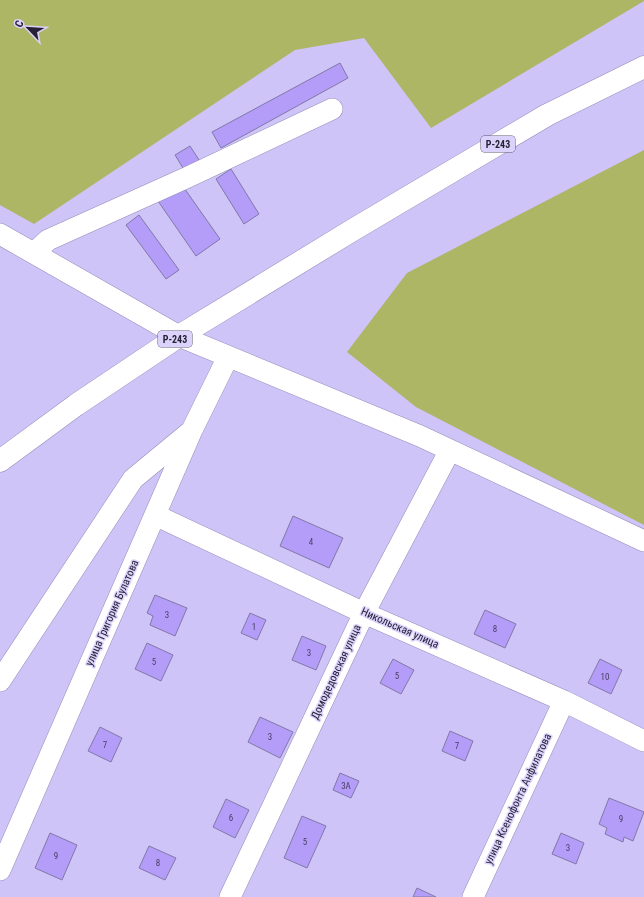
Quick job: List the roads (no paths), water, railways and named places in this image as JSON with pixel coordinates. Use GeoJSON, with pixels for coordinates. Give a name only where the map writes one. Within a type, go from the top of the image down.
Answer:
{"type":"FeatureCollection","features":[{"type":"Feature","properties":{"kind":"highway","name":"Р-243"},"geometry":{"type":"LineString","coordinates":[[0,461],[76,404],[179,336],[356,228],[547,115],[644,67]]}},
{"type":"Feature","properties":{"kind":"street"},"geometry":{"type":"LineString","coordinates":[[34,254],[48,240],[188,177],[332,109]]}},
{"type":"Feature","properties":{"kind":"street"},"geometry":{"type":"LineString","coordinates":[[0,234],[179,336],[450,450],[644,541]]}},
{"type":"Feature","properties":{"kind":"street","name":"улица Григория Булатова"},"geometry":{"type":"LineString","coordinates":[[0,870],[192,430],[228,356]]}},
{"type":"Feature","properties":{"kind":"street"},"geometry":{"type":"LineString","coordinates":[[0,681],[133,479],[192,430]]}},
{"type":"Feature","properties":{"kind":"street","name":"Домодедовская улица"},"geometry":{"type":"LineString","coordinates":[[230,897],[364,613],[450,450]]}},
{"type":"Feature","properties":{"kind":"street","name":"Никольская улица"},"geometry":{"type":"LineString","coordinates":[[155,516],[364,613],[564,701],[644,741]]}},
{"type":"Feature","properties":{"kind":"street","name":"улица Ксенофонта Анфилатова"},"geometry":{"type":"LineString","coordinates":[[473,897],[564,701]]}}]}
